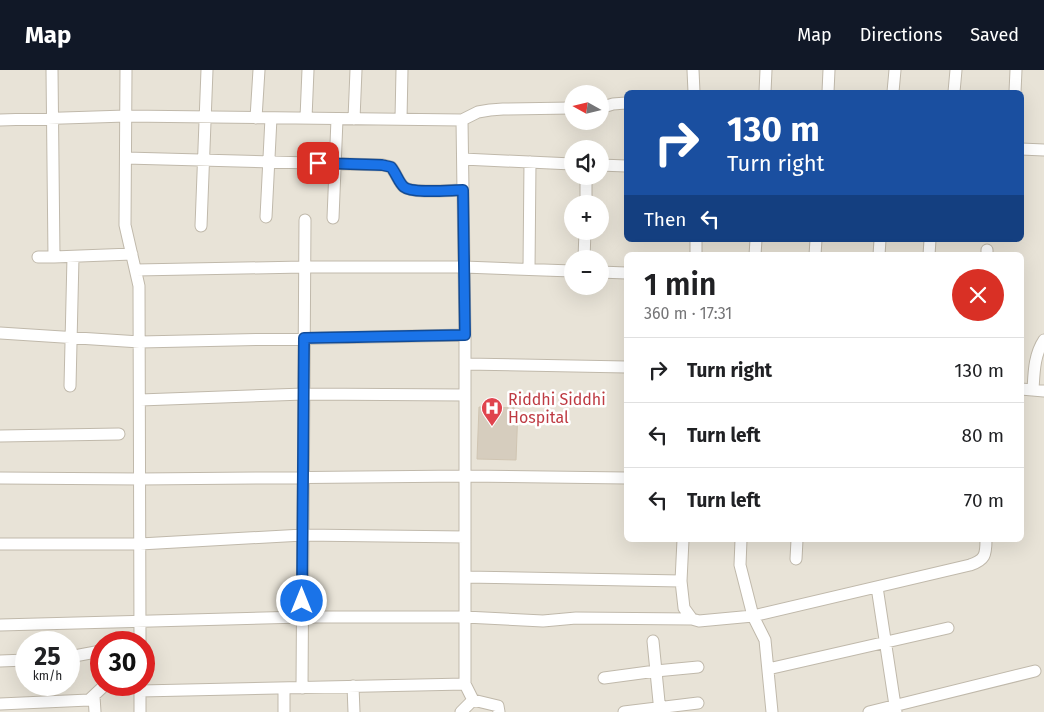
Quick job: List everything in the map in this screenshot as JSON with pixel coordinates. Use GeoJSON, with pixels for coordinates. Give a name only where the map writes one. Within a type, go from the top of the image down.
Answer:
{"type":"FeatureCollection","features":[{"type":"Feature","properties":{"kind":"street"},"geometry":{"type":"LineString","coordinates":[[52,70],[54,257]]}},
{"type":"Feature","properties":{"kind":"street"},"geometry":{"type":"LineString","coordinates":[[126,70],[125,225],[139,286],[140,631]]}},
{"type":"Feature","properties":{"kind":"street"},"geometry":{"type":"LineString","coordinates":[[201,226],[207,70]]}},
{"type":"Feature","properties":{"kind":"street"},"geometry":{"type":"LineString","coordinates":[[256,118],[259,70]]}},
{"type":"Feature","properties":{"kind":"street"},"geometry":{"type":"LineString","coordinates":[[306,118],[308,70]]}},
{"type":"Feature","properties":{"kind":"street"},"geometry":{"type":"LineString","coordinates":[[354,119],[356,70]]}},
{"type":"Feature","properties":{"kind":"street"},"geometry":{"type":"LineString","coordinates":[[401,119],[402,70]]}},
{"type":"Feature","properties":{"kind":"street"},"geometry":{"type":"LineString","coordinates":[[693,70],[694,90]]}},
{"type":"Feature","properties":{"kind":"street"},"geometry":{"type":"LineString","coordinates":[[764,90],[766,70]]}},
{"type":"Feature","properties":{"kind":"street"},"geometry":{"type":"LineString","coordinates":[[828,90],[829,70]]}},
{"type":"Feature","properties":{"kind":"street"},"geometry":{"type":"LineString","coordinates":[[893,90],[895,70]]}},
{"type":"Feature","properties":{"kind":"street"},"geometry":{"type":"LineString","coordinates":[[954,90],[956,70]]}},
{"type":"Feature","properties":{"kind":"street"},"geometry":{"type":"LineString","coordinates":[[1015,90],[1016,70]]}},
{"type":"Feature","properties":{"kind":"street"},"geometry":{"type":"LineString","coordinates":[[609,105],[624,102]]}},
{"type":"Feature","properties":{"kind":"street"},"geometry":{"type":"LineString","coordinates":[[0,120],[126,116],[462,120],[478,112],[504,108],[564,108]]}},
{"type":"Feature","properties":{"kind":"street"},"geometry":{"type":"LineString","coordinates":[[266,217],[271,118]]}},
{"type":"Feature","properties":{"kind":"street"},"geometry":{"type":"LineString","coordinates":[[333,218],[337,119]]}},
{"type":"Feature","properties":{"kind":"street"},"geometry":{"type":"LineString","coordinates":[[462,120],[465,335],[465,684],[473,700],[498,706],[499,712]]}},
{"type":"Feature","properties":{"kind":"street"},"geometry":{"type":"LineString","coordinates":[[1024,149],[1044,150]]}},
{"type":"Feature","properties":{"kind":"street"},"geometry":{"type":"LineString","coordinates":[[126,158],[382,165],[391,167],[403,186],[410,190],[463,190]]}},
{"type":"Feature","properties":{"kind":"street"},"geometry":{"type":"LineString","coordinates":[[463,159],[564,164]]}},
{"type":"Feature","properties":{"kind":"street"},"geometry":{"type":"LineString","coordinates":[[529,269],[530,162]]}},
{"type":"Feature","properties":{"kind":"street"},"geometry":{"type":"LineString","coordinates":[[609,165],[624,166]]}},
{"type":"Feature","properties":{"kind":"street"},"geometry":{"type":"LineString","coordinates":[[302,688],[305,220]]}},
{"type":"Feature","properties":{"kind":"street"},"geometry":{"type":"LineString","coordinates":[[38,257],[132,254]]}},
{"type":"Feature","properties":{"kind":"street"},"geometry":{"type":"LineString","coordinates":[[70,386],[73,256]]}},
{"type":"Feature","properties":{"kind":"street"},"geometry":{"type":"LineString","coordinates":[[136,270],[464,267],[564,271]]}},
{"type":"Feature","properties":{"kind":"street"},"geometry":{"type":"LineString","coordinates":[[609,272],[624,272]]}},
{"type":"Feature","properties":{"kind":"street"},"geometry":{"type":"LineString","coordinates":[[0,332],[140,342],[465,335]]}},
{"type":"Feature","properties":{"kind":"street"},"geometry":{"type":"LineString","coordinates":[[1033,390],[1037,353],[1044,340]]}},
{"type":"Feature","properties":{"kind":"street"},"geometry":{"type":"LineString","coordinates":[[465,364],[624,367]]}},
{"type":"Feature","properties":{"kind":"street"},"geometry":{"type":"LineString","coordinates":[[140,400],[304,394],[465,395]]}},
{"type":"Feature","properties":{"kind":"street"},"geometry":{"type":"LineString","coordinates":[[0,436],[119,434]]}},
{"type":"Feature","properties":{"kind":"street"},"geometry":{"type":"LineString","coordinates":[[0,478],[140,479],[465,476],[624,478]]}},
{"type":"Feature","properties":{"kind":"street"},"geometry":{"type":"LineString","coordinates":[[0,544],[140,544],[303,535],[465,536]]}},
{"type":"Feature","properties":{"kind":"street"},"geometry":{"type":"LineString","coordinates":[[682,542],[681,581],[684,608],[692,619]]}},
{"type":"Feature","properties":{"kind":"street"},"geometry":{"type":"LineString","coordinates":[[741,542],[740,565],[753,616],[765,640],[772,712]]}},
{"type":"Feature","properties":{"kind":"street"},"geometry":{"type":"LineString","coordinates":[[796,559],[797,542]]}},
{"type":"Feature","properties":{"kind":"street"},"geometry":{"type":"LineString","coordinates":[[0,625],[302,617],[465,617],[543,621],[576,618],[692,619],[699,621],[753,616],[979,562],[984,557],[986,542]]}},
{"type":"Feature","properties":{"kind":"street"},"geometry":{"type":"LineString","coordinates":[[465,578],[681,581]]}},
{"type":"Feature","properties":{"kind":"street"},"geometry":{"type":"LineString","coordinates":[[877,587],[895,709]]}},
{"type":"Feature","properties":{"kind":"street"},"geometry":{"type":"LineString","coordinates":[[768,669],[948,628]]}},
{"type":"Feature","properties":{"kind":"street"},"geometry":{"type":"LineString","coordinates":[[653,641],[660,710]]}},
{"type":"Feature","properties":{"kind":"street"},"geometry":{"type":"LineString","coordinates":[[0,661],[15,660]]}},
{"type":"Feature","properties":{"kind":"street"},"geometry":{"type":"LineString","coordinates":[[604,678],[698,667]]}},
{"type":"Feature","properties":{"kind":"street"},"geometry":{"type":"LineString","coordinates":[[869,712],[895,709],[1035,671]]}},
{"type":"Feature","properties":{"kind":"street"},"geometry":{"type":"LineString","coordinates":[[155,688],[302,688],[465,684]]}},
{"type":"Feature","properties":{"kind":"street"},"geometry":{"type":"LineString","coordinates":[[353,686],[354,712]]}},
{"type":"Feature","properties":{"kind":"street"},"geometry":{"type":"LineString","coordinates":[[284,688],[284,712]]}},
{"type":"Feature","properties":{"kind":"street"},"geometry":{"type":"LineString","coordinates":[[6,706],[89,700],[94,696]]}},
{"type":"Feature","properties":{"kind":"street"},"geometry":{"type":"LineString","coordinates":[[94,696],[95,712]]}},
{"type":"Feature","properties":{"kind":"street"},"geometry":{"type":"LineString","coordinates":[[140,696],[140,712]]}},
{"type":"Feature","properties":{"kind":"street"},"geometry":{"type":"LineString","coordinates":[[461,712],[473,700]]}},
{"type":"Feature","properties":{"kind":"street"},"geometry":{"type":"LineString","coordinates":[[624,712],[660,710],[698,703]]}},
{"type":"Feature","properties":{"kind":"shaded area"},"geometry":{"type":"Polygon","coordinates":[[[0,70],[1044,70],[1044,712],[0,712],[0,70]]]}},
{"type":"Feature","properties":{"kind":"building"},"geometry":{"type":"Polygon","coordinates":[[[479,407],[518,408],[516,460],[477,459],[479,407]]]}},
{"type":"Feature","properties":{"kind":"place","name":"Riddhi Siddhi Hospital"},"geometry":{"type":"Point","coordinates":[492,427]}},
{"type":"Feature","properties":{"kind":"route"},"geometry":{"type":"LineString","coordinates":[[302,601],[304,338],[465,335],[463,190],[410,190],[403,186],[391,167],[382,165],[318,163]]}}]}
